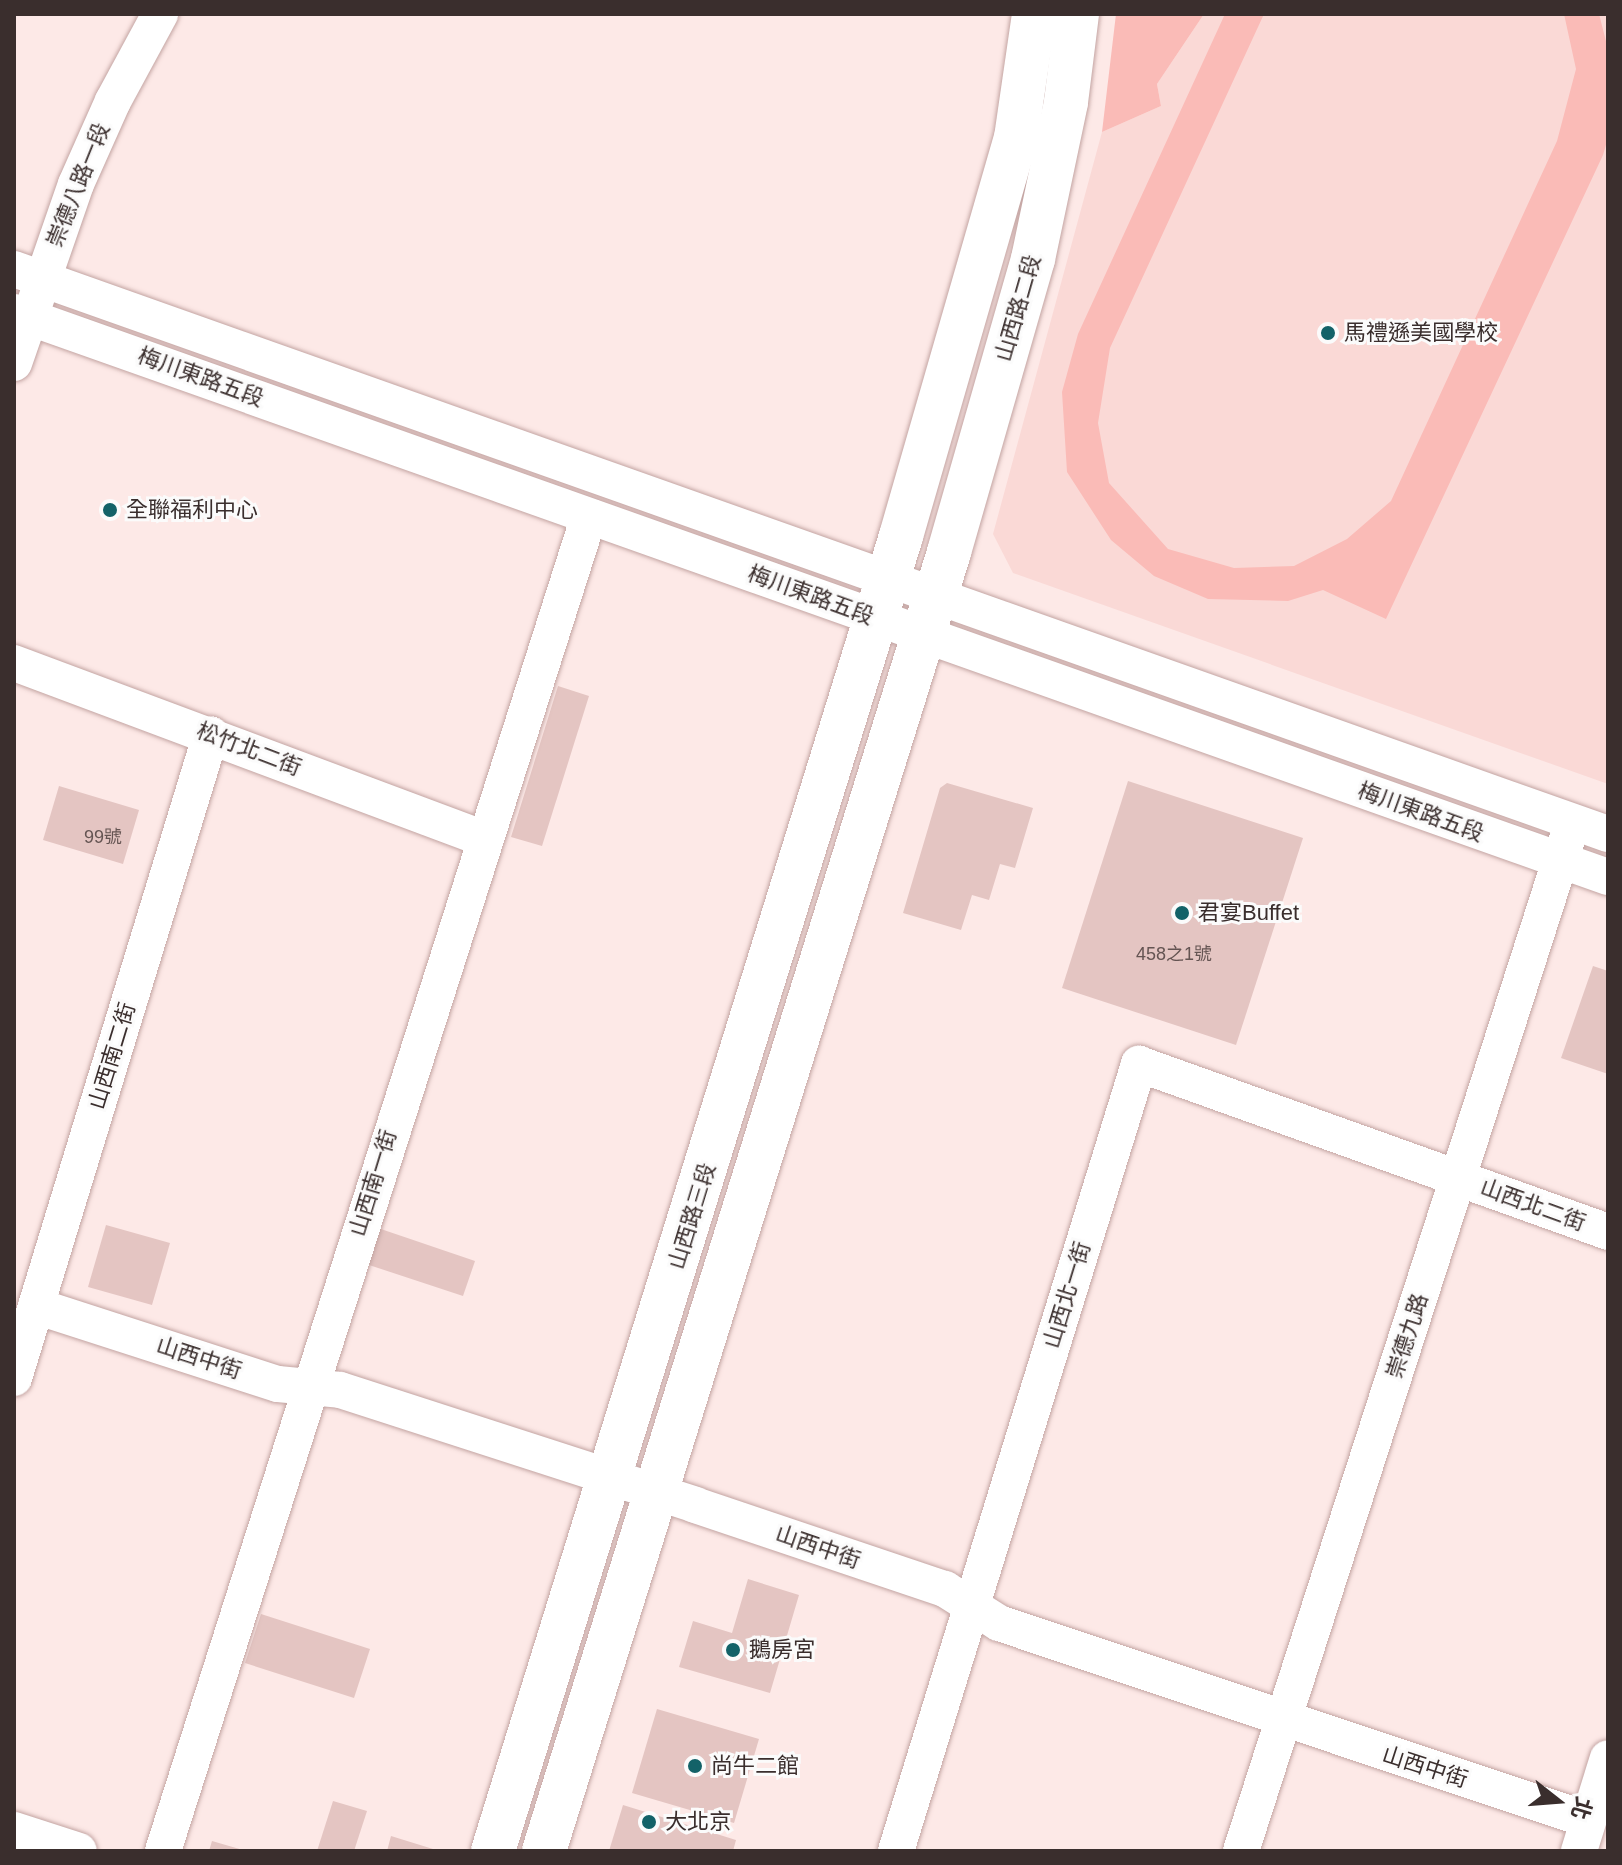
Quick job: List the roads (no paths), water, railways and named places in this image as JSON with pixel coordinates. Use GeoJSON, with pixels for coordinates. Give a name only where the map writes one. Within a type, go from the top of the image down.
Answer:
{"type":"FeatureCollection","features":[{"type":"Feature","properties":{"kind":"street","name":"崇德八路一段"},"geometry":{"type":"LineString","coordinates":[[14,363],[28,274],[113,101],[160,14]]}},
{"type":"Feature","properties":{"kind":"street"},"geometry":{"type":"LineString","coordinates":[[882,599],[1016,138],[1034,14]]}},
{"type":"Feature","properties":{"kind":"street","name":"山西路二段"},"geometry":{"type":"LineString","coordinates":[[929,616],[1033,259],[1066,102],[1077,14]]}},
{"type":"Feature","properties":{"kind":"street","name":"梅川東路五段"},"geometry":{"type":"LineString","coordinates":[[28,274],[929,616],[1559,861],[1608,877]]}},
{"type":"Feature","properties":{"kind":"street","name":"梅川東路五段"},"geometry":{"type":"LineString","coordinates":[[22,314],[589,516],[882,599]]}},
{"type":"Feature","properties":{"kind":"street","name":"山西南一街"},"geometry":{"type":"LineString","coordinates":[[163,1851],[482,838],[589,516]]}},
{"type":"Feature","properties":{"kind":"street","name":"山西路三段"},"geometry":{"type":"LineString","coordinates":[[493,1851],[882,599]]}},
{"type":"Feature","properties":{"kind":"street","name":"梅川東路五段"},"geometry":{"type":"LineString","coordinates":[[929,616],[1608,834]]}},
{"type":"Feature","properties":{"kind":"street"},"geometry":{"type":"LineString","coordinates":[[544,1851],[929,616]]}},
{"type":"Feature","properties":{"kind":"street","name":"松竹北二街"},"geometry":{"type":"LineString","coordinates":[[14,663],[211,734],[482,838]]}},
{"type":"Feature","properties":{"kind":"street","name":"山西南二街"},"geometry":{"type":"LineString","coordinates":[[14,1378],[211,734]]}},
{"type":"Feature","properties":{"kind":"street","name":"崇德九路"},"geometry":{"type":"LineString","coordinates":[[1241,1851],[1573,822]]}},
{"type":"Feature","properties":{"kind":"street","name":"山西北一街"},"geometry":{"type":"LineString","coordinates":[[896,1851],[1139,1064],[1458,1178]]}},
{"type":"Feature","properties":{"kind":"street","name":"山西北二街"},"geometry":{"type":"LineString","coordinates":[[1458,1178],[1608,1232]]}},
{"type":"Feature","properties":{"kind":"street","name":"山西中街"},"geometry":{"type":"LineString","coordinates":[[36,1306],[278,1384],[340,1390],[945,1589],[972,1603],[999,1623],[1282,1720],[1584,1836]]}},
{"type":"Feature","properties":{"kind":"street"},"geometry":{"type":"LineString","coordinates":[[1584,1836],[1608,1758]]}},
{"type":"Feature","properties":{"kind":"street"},"geometry":{"type":"LineString","coordinates":[[14,1830],[79,1851]]}},
{"type":"Feature","properties":{"kind":"place","name":"馬禮遜美國學校"},"geometry":{"type":"Point","coordinates":[1328,333]}},
{"type":"Feature","properties":{"kind":"place","name":"全聯福利中心"},"geometry":{"type":"Point","coordinates":[110,510]}},
{"type":"Feature","properties":{"kind":"place","name":"君宴Buffet"},"geometry":{"type":"Point","coordinates":[1182,913]}},
{"type":"Feature","properties":{"kind":"place","name":"鵝房宮"},"geometry":{"type":"Point","coordinates":[733,1650]}},
{"type":"Feature","properties":{"kind":"place","name":"尚牛二館"},"geometry":{"type":"Point","coordinates":[695,1766]}},
{"type":"Feature","properties":{"kind":"place","name":"大北京"},"geometry":{"type":"Point","coordinates":[649,1822]}}]}
